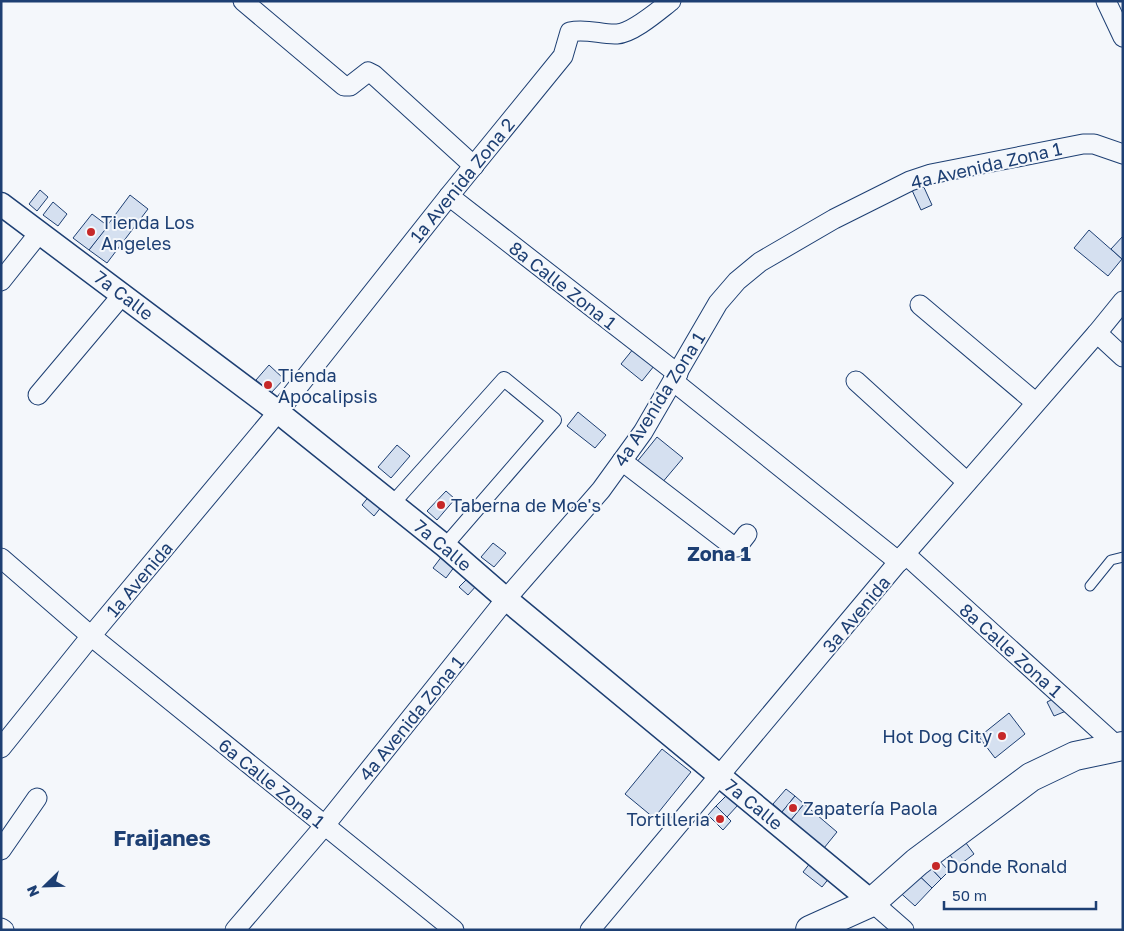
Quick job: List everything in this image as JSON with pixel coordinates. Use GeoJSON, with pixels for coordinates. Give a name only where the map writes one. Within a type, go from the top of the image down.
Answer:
{"type":"FeatureCollection","features":[{"type":"Feature","properties":{"kind":"main road"},"geometry":{"type":"LineString","coordinates":[[810,930],[872,902],[917,862],[1031,776],[1075,756],[1120,746]]}},
{"type":"Feature","properties":{"kind":"street"},"geometry":{"type":"LineString","coordinates":[[243,1],[344,86],[350,86],[368,72],[374,75],[474,166]]}},
{"type":"Feature","properties":{"kind":"street","name":"1a Avenida Zona 2"},"geometry":{"type":"LineString","coordinates":[[278,412],[563,56],[570,32],[578,30],[619,34],[635,27],[671,1]]}},
{"type":"Feature","properties":{"kind":"street"},"geometry":{"type":"LineString","coordinates":[[1106,1],[1123,37]]}},
{"type":"Feature","properties":{"kind":"street","name":"4a Avenida Zona 1"},"geometry":{"type":"LineString","coordinates":[[235,930],[325,825],[506,599],[601,490],[643,432],[718,303],[737,281],[760,262],[834,219],[910,181],[932,174],[1083,144],[1094,144],[1123,154]]}},
{"type":"Feature","properties":{"kind":"street","name":"8a Calle Zona 1"},"geometry":{"type":"LineString","coordinates":[[449,196],[902,558],[1120,746]]}},
{"type":"Feature","properties":{"kind":"street","name":"7a Calle"},"geometry":{"type":"LineString","coordinates":[[1,204],[278,412],[393,503],[872,902]]}},
{"type":"Feature","properties":{"kind":"street"},"geometry":{"type":"LineString","coordinates":[[1,281],[40,232]]}},
{"type":"Feature","properties":{"kind":"street"},"geometry":{"type":"LineString","coordinates":[[38,395],[123,294]]}},
{"type":"Feature","properties":{"kind":"street","name":"3a Avenida"},"geometry":{"type":"LineString","coordinates":[[590,930],[902,558],[1123,301]]}},
{"type":"Feature","properties":{"kind":"street"},"geometry":{"type":"LineString","coordinates":[[920,305],[1035,402]]}},
{"type":"Feature","properties":{"kind":"street"},"geometry":{"type":"LineString","coordinates":[[1097,333],[1123,357]]}},
{"type":"Feature","properties":{"kind":"street"},"geometry":{"type":"LineString","coordinates":[[393,503],[504,379],[554,420],[446,546]]}},
{"type":"Feature","properties":{"kind":"street"},"geometry":{"type":"LineString","coordinates":[[856,381],[967,482]]}},
{"type":"Feature","properties":{"kind":"street","name":"1a Avenida"},"geometry":{"type":"LineString","coordinates":[[1,748],[91,636],[278,412]]}},
{"type":"Feature","properties":{"kind":"street"},"geometry":{"type":"LineString","coordinates":[[622,461],[734,547],[738,547],[747,534]]}},
{"type":"Feature","properties":{"kind":"street","name":"6a Calle Zona 1"},"geometry":{"type":"LineString","coordinates":[[1,558],[91,636],[454,930]]}},
{"type":"Feature","properties":{"kind":"street"},"geometry":{"type":"LineString","coordinates":[[1,850],[37,798]]}},
{"type":"Feature","properties":{"kind":"street"},"geometry":{"type":"LineString","coordinates":[[872,902],[904,930]]}},
{"type":"Feature","properties":{"kind":"lane"},"geometry":{"type":"LineString","coordinates":[[1090,586],[1111,560],[1123,557]]}},
{"type":"Feature","properties":{"kind":"building"},"geometry":{"type":"Polygon","coordinates":[[[922,183],[932,205],[921,210],[911,188],[922,183]]]}},
{"type":"Feature","properties":{"kind":"building"},"geometry":{"type":"Polygon","coordinates":[[[40,190],[48,197],[37,211],[29,204],[40,190]]]}},
{"type":"Feature","properties":{"kind":"building"},"geometry":{"type":"Polygon","coordinates":[[[130,195],[148,209],[107,263],[89,250],[130,195]]]}},
{"type":"Feature","properties":{"kind":"building"},"geometry":{"type":"Polygon","coordinates":[[[53,202],[67,214],[58,226],[43,215],[53,202]]]}},
{"type":"Feature","properties":{"kind":"building","name":"Tienda Los Angeles"},"geometry":{"type":"Polygon","coordinates":[[[92,214],[108,226],[89,250],[73,238],[92,214]]]}},
{"type":"Feature","properties":{"kind":"building"},"geometry":{"type":"Polygon","coordinates":[[[1089,230],[1122,259],[1108,276],[1074,248],[1089,230]]]}},
{"type":"Feature","properties":{"kind":"building"},"geometry":{"type":"Polygon","coordinates":[[[1123,236],[1123,258],[1122,259],[1111,249],[1123,236]]]}},
{"type":"Feature","properties":{"kind":"building"},"geometry":{"type":"Polygon","coordinates":[[[638,343],[658,361],[642,381],[621,364],[638,343]]]}},
{"type":"Feature","properties":{"kind":"building"},"geometry":{"type":"Polygon","coordinates":[[[269,365],[284,379],[271,393],[256,380],[269,365]]]}},
{"type":"Feature","properties":{"kind":"building"},"geometry":{"type":"Polygon","coordinates":[[[578,412],[606,435],[595,448],[567,426],[578,412]]]}},
{"type":"Feature","properties":{"kind":"building"},"geometry":{"type":"Polygon","coordinates":[[[657,437],[683,458],[661,484],[636,463],[657,437]]]}},
{"type":"Feature","properties":{"kind":"building"},"geometry":{"type":"Polygon","coordinates":[[[397,445],[410,456],[391,478],[378,467],[397,445]]]}},
{"type":"Feature","properties":{"kind":"building","name":"Taberna de Moe's"},"geometry":{"type":"Polygon","coordinates":[[[446,491],[455,499],[437,520],[427,511],[446,491]]]}},
{"type":"Feature","properties":{"kind":"building"},"geometry":{"type":"Polygon","coordinates":[[[370,495],[382,506],[374,516],[362,505],[370,495]]]}},
{"type":"Feature","properties":{"kind":"building"},"geometry":{"type":"Polygon","coordinates":[[[493,543],[506,553],[494,567],[481,557],[493,543]]]}},
{"type":"Feature","properties":{"kind":"building"},"geometry":{"type":"Polygon","coordinates":[[[442,556],[455,566],[446,578],[433,568],[442,556]]]}},
{"type":"Feature","properties":{"kind":"building"},"geometry":{"type":"Polygon","coordinates":[[[468,578],[477,585],[468,595],[459,587],[468,578]]]}},
{"type":"Feature","properties":{"kind":"building"},"geometry":{"type":"Polygon","coordinates":[[[1059,696],[1066,711],[1054,716],[1047,702],[1059,696]]]}},
{"type":"Feature","properties":{"kind":"building","name":"Hot Dog City"},"geometry":{"type":"Polygon","coordinates":[[[1009,713],[1025,734],[995,758],[979,737],[1009,713]]]}},
{"type":"Feature","properties":{"kind":"building"},"geometry":{"type":"Polygon","coordinates":[[[662,749],[691,772],[654,818],[625,794],[662,749]]]}},
{"type":"Feature","properties":{"kind":"building"},"geometry":{"type":"Polygon","coordinates":[[[786,789],[795,796],[782,812],[773,804],[786,789]]]}},
{"type":"Feature","properties":{"kind":"building"},"geometry":{"type":"Polygon","coordinates":[[[727,795],[738,805],[727,817],[716,806],[727,795]]]}},
{"type":"Feature","properties":{"kind":"building","name":"Zapatería Paola"},"geometry":{"type":"Polygon","coordinates":[[[795,796],[804,804],[791,820],[782,812],[795,796]]]}},
{"type":"Feature","properties":{"kind":"building"},"geometry":{"type":"Polygon","coordinates":[[[804,804],[837,832],[824,848],[791,820],[804,804]]]}},
{"type":"Feature","properties":{"kind":"building","name":"Tortilleria"},"geometry":{"type":"Polygon","coordinates":[[[716,806],[731,821],[723,830],[708,815],[716,806]]]}},
{"type":"Feature","properties":{"kind":"building"},"geometry":{"type":"Polygon","coordinates":[[[958,832],[974,854],[958,866],[942,844],[958,832]]]}},
{"type":"Feature","properties":{"kind":"building","name":"Donde Ronald"},"geometry":{"type":"Polygon","coordinates":[[[932,853],[949,871],[941,879],[923,860],[932,853]]]}},
{"type":"Feature","properties":{"kind":"building"},"geometry":{"type":"Polygon","coordinates":[[[923,860],[941,879],[932,888],[913,870],[923,860]]]}},
{"type":"Feature","properties":{"kind":"building"},"geometry":{"type":"Polygon","coordinates":[[[811,862],[830,877],[822,887],[803,872],[811,862]]]}},
{"type":"Feature","properties":{"kind":"building"},"geometry":{"type":"Polygon","coordinates":[[[913,870],[932,888],[915,906],[895,888],[913,870]]]}},
{"type":"Feature","properties":{"kind":"place","name":"Tienda Los Angeles"},"geometry":{"type":"Point","coordinates":[91,232]}},
{"type":"Feature","properties":{"kind":"place","name":"Tienda Apocalipsis"},"geometry":{"type":"Point","coordinates":[268,385]}},
{"type":"Feature","properties":{"kind":"place","name":"Taberna de Moe's"},"geometry":{"type":"Point","coordinates":[441,505]}},
{"type":"Feature","properties":{"kind":"place","name":"Hot Dog City"},"geometry":{"type":"Point","coordinates":[1002,736]}},
{"type":"Feature","properties":{"kind":"place","name":"Zapatería Paola"},"geometry":{"type":"Point","coordinates":[793,808]}},
{"type":"Feature","properties":{"kind":"place","name":"Tortilleria"},"geometry":{"type":"Point","coordinates":[720,819]}},
{"type":"Feature","properties":{"kind":"place","name":"Donde Ronald"},"geometry":{"type":"Point","coordinates":[936,866]}},
{"type":"Feature","properties":{"kind":"district","name":"Zona 1"},"geometry":{"type":"Point","coordinates":[719,553]}},
{"type":"Feature","properties":{"kind":"district","name":"Fraijanes"},"geometry":{"type":"Point","coordinates":[162,837]}}]}
